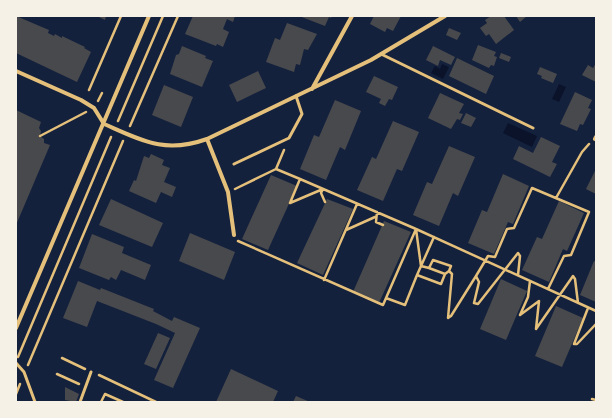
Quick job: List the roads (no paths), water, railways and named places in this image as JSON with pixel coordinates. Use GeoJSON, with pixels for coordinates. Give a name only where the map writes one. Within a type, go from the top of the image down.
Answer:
{"type":"FeatureCollection","features":[{"type":"Feature","properties":{"kind":"street"},"geometry":{"type":"LineString","coordinates":[[16,328],[149,16]]}},
{"type":"Feature","properties":{"kind":"street"},"geometry":{"type":"LineString","coordinates":[[312,89],[352,16]]}},
{"type":"Feature","properties":{"kind":"street"},"geometry":{"type":"LineString","coordinates":[[16,71],[81,100],[94,108],[104,124],[148,142],[166,146],[190,145],[207,140],[312,89],[381,54],[445,16]]}},
{"type":"Feature","properties":{"kind":"street"},"geometry":{"type":"LineString","coordinates":[[207,140],[228,192],[234,235]]}},
{"type":"Feature","properties":{"kind":"lane"},"geometry":{"type":"LineString","coordinates":[[381,54],[533,128]]}},
{"type":"Feature","properties":{"kind":"lane"},"geometry":{"type":"LineString","coordinates":[[234,164],[289,138],[302,114],[296,96]]}},
{"type":"Feature","properties":{"kind":"lane"},"geometry":{"type":"LineString","coordinates":[[16,363],[24,372],[33,392],[35,402]]}},
{"type":"Feature","properties":{"kind":"lane"},"geometry":{"type":"LineString","coordinates":[[80,402],[91,372]]}},
{"type":"Feature","properties":{"kind":"water"},"geometry":{"type":"Polygon","coordinates":[[[442,64],[449,67],[443,79],[431,73],[435,66],[440,69],[442,64]]]}},
{"type":"Feature","properties":{"kind":"water"},"geometry":{"type":"Polygon","coordinates":[[[559,84],[566,87],[559,102],[552,99],[559,84]]]}},
{"type":"Feature","properties":{"kind":"water"},"geometry":{"type":"Polygon","coordinates":[[[508,123],[537,136],[532,147],[503,133],[508,123]]]}}]}
